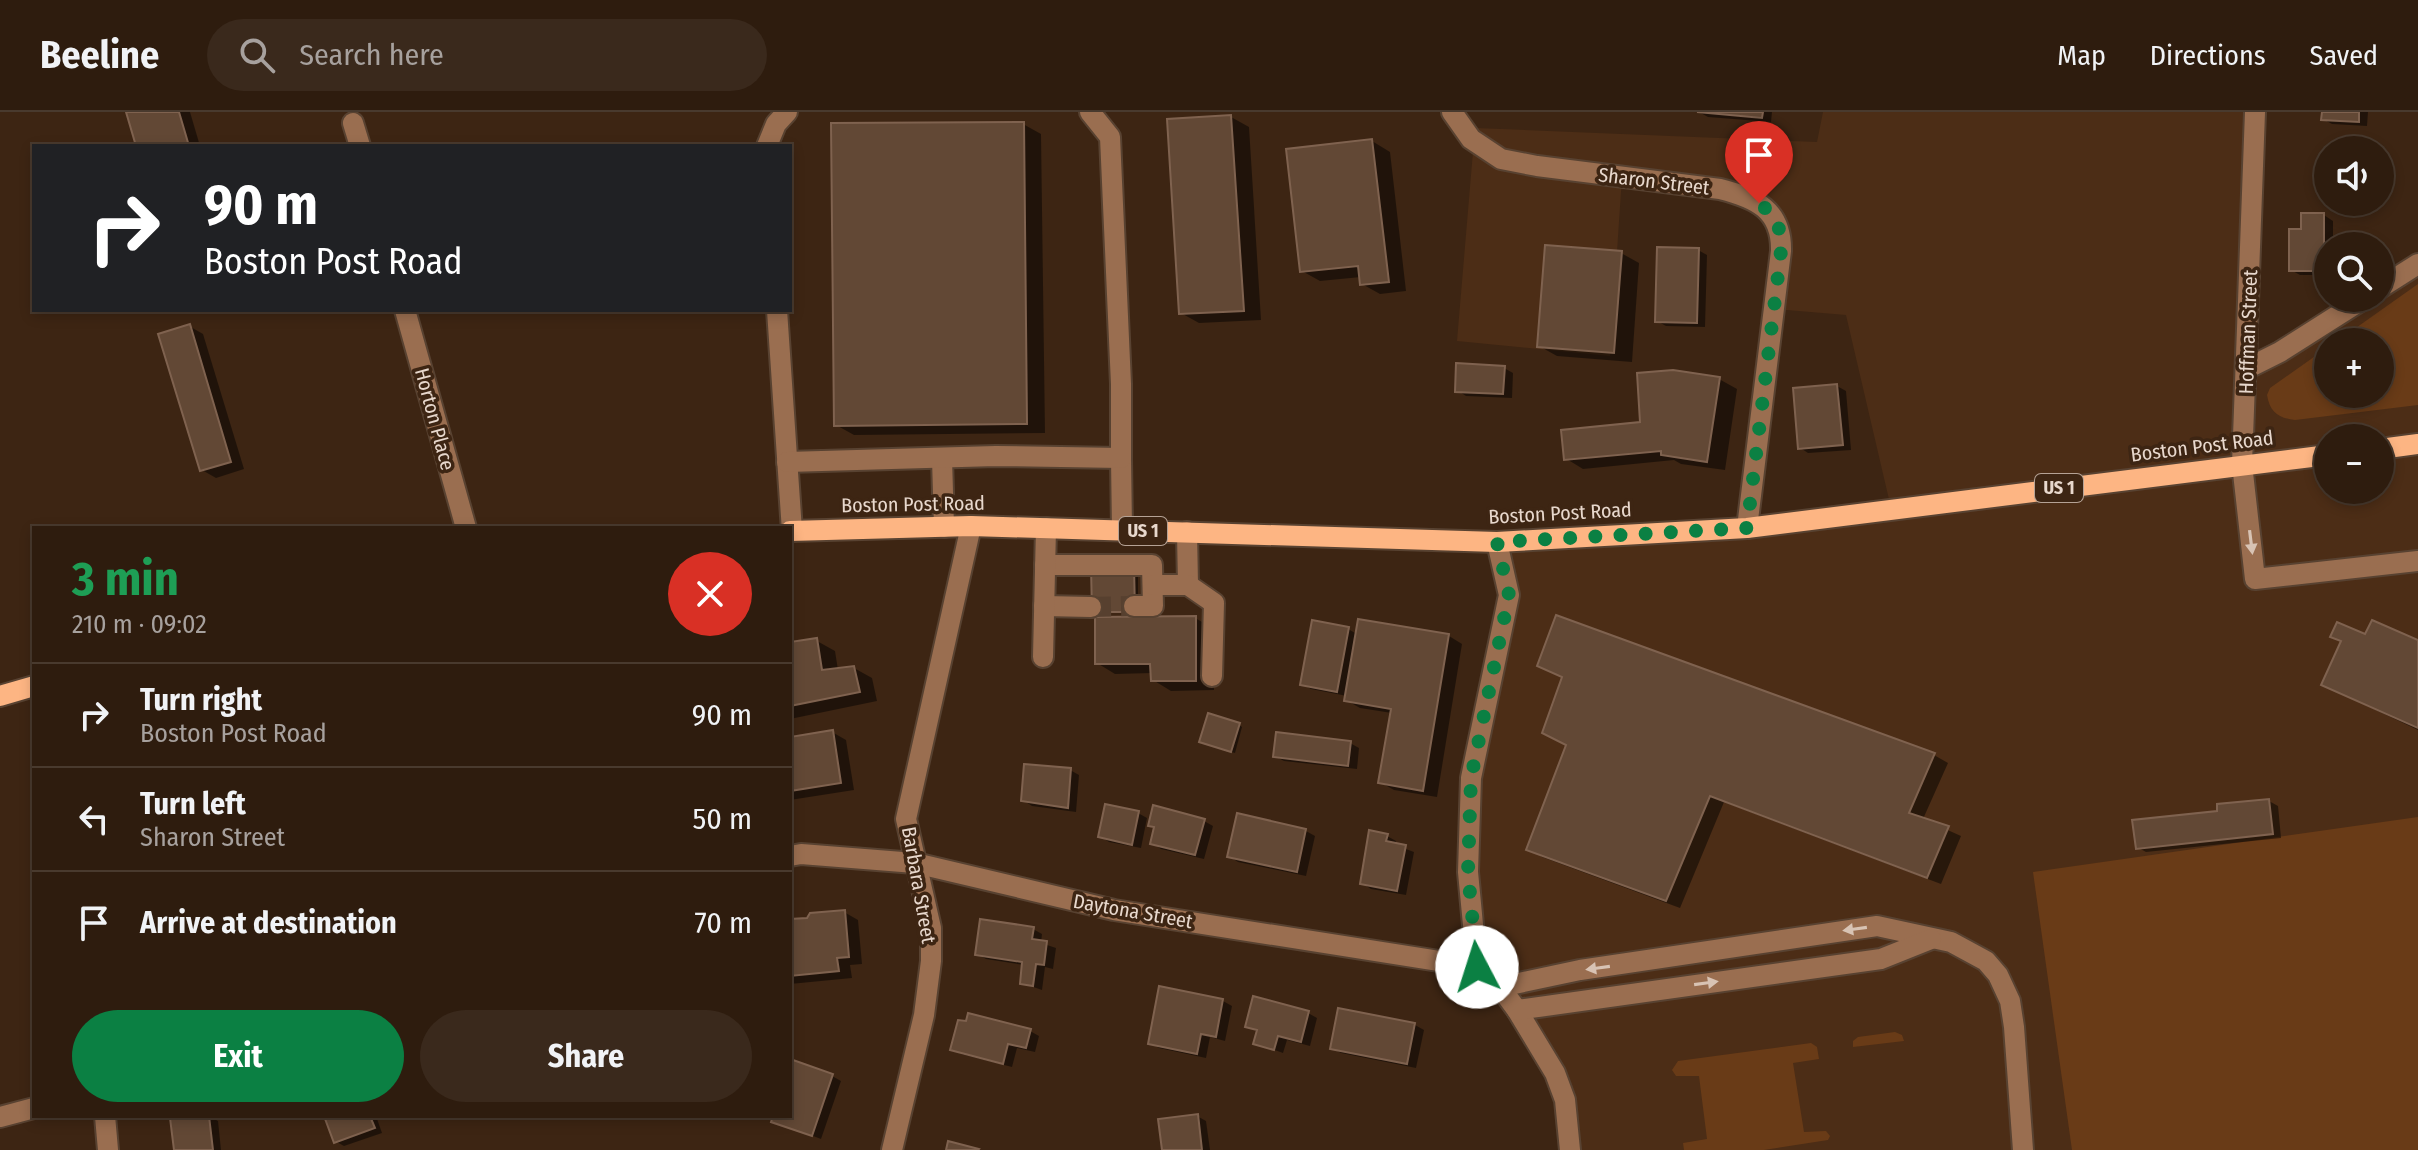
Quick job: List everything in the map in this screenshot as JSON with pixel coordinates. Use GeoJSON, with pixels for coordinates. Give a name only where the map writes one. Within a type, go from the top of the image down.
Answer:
{"type":"FeatureCollection","features":[{"type":"Feature","properties":{"kind":"main road"},"geometry":{"type":"LineString","coordinates":[[2394,447],[2418,444]]}},
{"type":"Feature","properties":{"kind":"main road","name":"Boston Post Road"},"geometry":{"type":"LineString","coordinates":[[792,531],[971,526],[1497,542],[1747,528],[2314,456]]}},
{"type":"Feature","properties":{"kind":"main road"},"geometry":{"type":"LineString","coordinates":[[0,696],[32,687]]}},
{"type":"Feature","properties":{"kind":"street"},"geometry":{"type":"LineString","coordinates":[[768,144],[776,124],[787,112]]}},
{"type":"Feature","properties":{"kind":"street"},"geometry":{"type":"LineString","coordinates":[[1090,112],[1110,137],[1121,384],[1122,530]]}},
{"type":"Feature","properties":{"kind":"street","name":"Sharon Street"},"geometry":{"type":"LineString","coordinates":[[1452,112],[1471,139],[1501,159],[1720,189],[1747,197],[1777,220],[1781,230],[1781,251],[1747,528]]}},
{"type":"Feature","properties":{"kind":"street","name":"Hoffman Street"},"geometry":{"type":"LineString","coordinates":[[2255,112],[2248,368],[2242,464],[2255,579],[2418,561]]}},
{"type":"Feature","properties":{"kind":"street"},"geometry":{"type":"LineString","coordinates":[[353,123],[359,144]]}},
{"type":"Feature","properties":{"kind":"street"},"geometry":{"type":"LineString","coordinates":[[2394,279],[2418,264]]}},
{"type":"Feature","properties":{"kind":"street","name":"Horton Place"},"geometry":{"type":"LineString","coordinates":[[406,312],[465,526]]}},
{"type":"Feature","properties":{"kind":"street"},"geometry":{"type":"LineString","coordinates":[[777,312],[791,526]]}},
{"type":"Feature","properties":{"kind":"street"},"geometry":{"type":"LineString","coordinates":[[2248,368],[2280,352],[2343,312]]}},
{"type":"Feature","properties":{"kind":"street"},"geometry":{"type":"LineString","coordinates":[[942,458],[944,527]]}},
{"type":"Feature","properties":{"kind":"street"},"geometry":{"type":"LineString","coordinates":[[787,462],[1121,458]]}},
{"type":"Feature","properties":{"kind":"street","name":"Barbara Street"},"geometry":{"type":"LineString","coordinates":[[892,1150],[924,1015],[931,961],[931,928],[906,819],[971,526]]}},
{"type":"Feature","properties":{"kind":"street"},"geometry":{"type":"LineString","coordinates":[[1043,657],[1046,528]]}},
{"type":"Feature","properties":{"kind":"street"},"geometry":{"type":"LineString","coordinates":[[1187,532],[1188,585]]}},
{"type":"Feature","properties":{"kind":"street"},"geometry":{"type":"LineString","coordinates":[[1497,542],[1509,595],[1471,778],[1468,872],[1477,967],[1500,987],[1517,1010],[1555,1073],[1565,1100],[1570,1150]]}},
{"type":"Feature","properties":{"kind":"street"},"geometry":{"type":"LineString","coordinates":[[1045,565],[1152,565],[1153,606],[1134,606]]}},
{"type":"Feature","properties":{"kind":"street"},"geometry":{"type":"LineString","coordinates":[[1153,585],[1188,585],[1214,603],[1212,676]]}},
{"type":"Feature","properties":{"kind":"street"},"geometry":{"type":"LineString","coordinates":[[1044,606],[1091,607]]}},
{"type":"Feature","properties":{"kind":"street","name":"Daytona Street"},"geometry":{"type":"LineString","coordinates":[[792,856],[915,863],[1114,910],[1477,967]]}},
{"type":"Feature","properties":{"kind":"street"},"geometry":{"type":"LineString","coordinates":[[1500,987],[1580,970],[1877,926],[1951,942],[1986,961],[1998,975],[2010,1001],[2023,1150]]}},
{"type":"Feature","properties":{"kind":"street"},"geometry":{"type":"LineString","coordinates":[[1517,1010],[1881,959],[1931,939]]}},
{"type":"Feature","properties":{"kind":"street"},"geometry":{"type":"LineString","coordinates":[[0,1117],[32,1109]]}},
{"type":"Feature","properties":{"kind":"street"},"geometry":{"type":"LineString","coordinates":[[105,1118],[108,1150]]}},
{"type":"Feature","properties":{"kind":"shaded area"},"geometry":{"type":"Polygon","coordinates":[[[1823,112],[2255,112],[2248,367],[2338,312],[2394,312],[2394,278],[2418,263],[2418,1150],[1570,1150],[1565,1100],[1477,967],[1471,778],[1509,595],[1497,542],[1891,508],[1846,315],[1774,309],[1781,251],[1759,203],[1622,177],[1610,356],[1457,341],[1475,128],[1817,142],[1823,112]]]}},
{"type":"Feature","properties":{"kind":"shaded area"},"geometry":{"type":"Polygon","coordinates":[[[2418,284],[2418,405],[2394,408],[2394,328],[2356,328],[2378,312],[2394,312],[2394,301],[2418,284]]]}},
{"type":"Feature","properties":{"kind":"shaded area"},"geometry":{"type":"Polygon","coordinates":[[[2314,357],[2314,408],[2393,408],[2295,420],[2284,418],[2273,410],[2267,395],[2270,388],[2314,357]]]}},
{"type":"Feature","properties":{"kind":"shaded area"},"geometry":{"type":"Polygon","coordinates":[[[2418,817],[2418,1150],[2072,1150],[2033,872],[2418,817]]]}},
{"type":"Feature","properties":{"kind":"shaded area"},"geometry":{"type":"Polygon","coordinates":[[[1895,1032],[1902,1035],[1904,1041],[1853,1047],[1853,1041],[1858,1037],[1895,1032]]]}},
{"type":"Feature","properties":{"kind":"shaded area"},"geometry":{"type":"Polygon","coordinates":[[[1811,1043],[1817,1047],[1819,1059],[1793,1063],[1804,1132],[1826,1131],[1830,1136],[1828,1140],[1764,1150],[1684,1150],[1683,1143],[1707,1139],[1699,1076],[1676,1076],[1672,1070],[1678,1061],[1811,1043]]]}},
{"type":"Feature","properties":{"kind":"building"},"geometry":{"type":"Polygon","coordinates":[[[126,112],[179,112],[188,144],[135,144],[126,112]]]}},
{"type":"Feature","properties":{"kind":"building"},"geometry":{"type":"Polygon","coordinates":[[[1697,112],[1763,112],[1762,118],[1697,112]]]}},
{"type":"Feature","properties":{"kind":"building"},"geometry":{"type":"Polygon","coordinates":[[[2322,112],[2359,112],[2359,122],[2321,120],[2322,112]]]}},
{"type":"Feature","properties":{"kind":"building"},"geometry":{"type":"Polygon","coordinates":[[[1231,115],[1244,311],[1179,314],[1167,119],[1231,115]]]}},
{"type":"Feature","properties":{"kind":"building"},"geometry":{"type":"Polygon","coordinates":[[[1024,122],[1027,424],[834,426],[831,123],[1024,122]]]}},
{"type":"Feature","properties":{"kind":"building"},"geometry":{"type":"Polygon","coordinates":[[[1372,139],[1389,282],[1360,285],[1358,266],[1300,272],[1286,149],[1372,139]]]}},
{"type":"Feature","properties":{"kind":"building"},"geometry":{"type":"Polygon","coordinates":[[[2301,213],[2324,216],[2324,232],[2314,232],[2314,271],[2289,271],[2289,229],[2301,229],[2301,213]]]}},
{"type":"Feature","properties":{"kind":"building"},"geometry":{"type":"Polygon","coordinates":[[[1545,245],[1622,251],[1614,353],[1537,347],[1545,245]]]}},
{"type":"Feature","properties":{"kind":"building"},"geometry":{"type":"Polygon","coordinates":[[[1657,247],[1699,248],[1697,323],[1655,322],[1657,247]]]}},
{"type":"Feature","properties":{"kind":"building"},"geometry":{"type":"Polygon","coordinates":[[[190,324],[231,462],[200,471],[158,334],[190,324]]]}},
{"type":"Feature","properties":{"kind":"building"},"geometry":{"type":"Polygon","coordinates":[[[1456,363],[1505,366],[1503,394],[1455,392],[1456,363]]]}},
{"type":"Feature","properties":{"kind":"building"},"geometry":{"type":"Polygon","coordinates":[[[1673,370],[1720,377],[1707,462],[1661,455],[1661,451],[1564,460],[1561,430],[1640,422],[1637,373],[1673,370]]]}},
{"type":"Feature","properties":{"kind":"building"},"geometry":{"type":"Polygon","coordinates":[[[1837,384],[1843,445],[1798,449],[1793,388],[1837,384]]]}},
{"type":"Feature","properties":{"kind":"building"},"geometry":{"type":"Polygon","coordinates":[[[1134,566],[1135,612],[1092,612],[1091,567],[1134,566]]]}},
{"type":"Feature","properties":{"kind":"building"},"geometry":{"type":"Polygon","coordinates":[[[1556,615],[1935,753],[1909,813],[1949,826],[1927,878],[1710,796],[1666,901],[1526,850],[1566,745],[1542,733],[1562,677],[1537,666],[1556,615]]]}},
{"type":"Feature","properties":{"kind":"building"},"geometry":{"type":"Polygon","coordinates":[[[1196,616],[1196,681],[1151,681],[1150,664],[1095,664],[1095,617],[1196,616]]]}},
{"type":"Feature","properties":{"kind":"building"},"geometry":{"type":"Polygon","coordinates":[[[1358,619],[1449,634],[1423,791],[1378,783],[1391,709],[1344,701],[1358,619]]]}},
{"type":"Feature","properties":{"kind":"building"},"geometry":{"type":"Polygon","coordinates":[[[1312,620],[1349,627],[1337,692],[1300,685],[1312,620]]]}},
{"type":"Feature","properties":{"kind":"building"},"geometry":{"type":"Polygon","coordinates":[[[2372,620],[2418,640],[2418,728],[2321,685],[2341,641],[2330,637],[2337,622],[2365,634],[2372,620]]]}},
{"type":"Feature","properties":{"kind":"building"},"geometry":{"type":"Polygon","coordinates":[[[817,638],[822,670],[854,666],[860,692],[792,706],[792,642],[817,638]]]}},
{"type":"Feature","properties":{"kind":"building"},"geometry":{"type":"Polygon","coordinates":[[[1208,713],[1240,723],[1231,752],[1199,742],[1208,713]]]}},
{"type":"Feature","properties":{"kind":"building"},"geometry":{"type":"Polygon","coordinates":[[[833,730],[841,783],[792,791],[792,737],[833,730]]]}},
{"type":"Feature","properties":{"kind":"building"},"geometry":{"type":"Polygon","coordinates":[[[1276,732],[1351,741],[1348,766],[1273,757],[1276,732]]]}},
{"type":"Feature","properties":{"kind":"building"},"geometry":{"type":"Polygon","coordinates":[[[1024,764],[1071,768],[1068,808],[1021,801],[1024,764]]]}},
{"type":"Feature","properties":{"kind":"building"},"geometry":{"type":"Polygon","coordinates":[[[2269,799],[2273,834],[2136,849],[2132,820],[2217,811],[2217,804],[2269,799]]]}},
{"type":"Feature","properties":{"kind":"building"},"geometry":{"type":"Polygon","coordinates":[[[1105,804],[1139,811],[1132,845],[1098,837],[1105,804]]]}},
{"type":"Feature","properties":{"kind":"building"},"geometry":{"type":"Polygon","coordinates":[[[1153,805],[1205,819],[1195,855],[1150,844],[1154,827],[1148,826],[1153,805]]]}},
{"type":"Feature","properties":{"kind":"building"},"geometry":{"type":"Polygon","coordinates":[[[1237,813],[1306,829],[1297,872],[1227,857],[1237,813]]]}},
{"type":"Feature","properties":{"kind":"building"},"geometry":{"type":"Polygon","coordinates":[[[1369,830],[1388,834],[1386,841],[1406,845],[1397,891],[1360,884],[1369,830]]]}},
{"type":"Feature","properties":{"kind":"building"},"geometry":{"type":"Polygon","coordinates":[[[845,910],[849,957],[837,958],[839,971],[792,976],[792,919],[807,918],[810,913],[845,910]]]}},
{"type":"Feature","properties":{"kind":"building"},"geometry":{"type":"Polygon","coordinates":[[[980,919],[1034,927],[1032,939],[1047,941],[1044,965],[1036,964],[1033,986],[1020,984],[1022,962],[975,955],[980,919]]]}},
{"type":"Feature","properties":{"kind":"building"},"geometry":{"type":"Polygon","coordinates":[[[1159,986],[1223,999],[1216,1037],[1201,1034],[1197,1054],[1148,1044],[1159,986]]]}},
{"type":"Feature","properties":{"kind":"building"},"geometry":{"type":"Polygon","coordinates":[[[1253,996],[1309,1011],[1301,1042],[1278,1036],[1274,1050],[1253,1044],[1257,1030],[1245,1027],[1253,996]]]}},
{"type":"Feature","properties":{"kind":"building"},"geometry":{"type":"Polygon","coordinates":[[[1338,1008],[1415,1023],[1407,1064],[1330,1049],[1338,1008]]]}},
{"type":"Feature","properties":{"kind":"building"},"geometry":{"type":"Polygon","coordinates":[[[968,1013],[1031,1029],[1026,1048],[1008,1044],[1003,1064],[950,1050],[958,1020],[966,1021],[968,1013]]]}},
{"type":"Feature","properties":{"kind":"building"},"geometry":{"type":"Polygon","coordinates":[[[793,1060],[833,1074],[812,1136],[771,1122],[772,1118],[792,1118],[793,1060]]]}},
{"type":"Feature","properties":{"kind":"building"},"geometry":{"type":"Polygon","coordinates":[[[1198,1114],[1202,1150],[1162,1150],[1158,1119],[1198,1114]]]}},
{"type":"Feature","properties":{"kind":"building"},"geometry":{"type":"Polygon","coordinates":[[[170,1118],[209,1118],[213,1150],[174,1150],[170,1118]]]}},
{"type":"Feature","properties":{"kind":"building"},"geometry":{"type":"Polygon","coordinates":[[[325,1118],[371,1118],[375,1128],[334,1143],[325,1118]]]}},
{"type":"Feature","properties":{"kind":"building"},"geometry":{"type":"Polygon","coordinates":[[[948,1141],[979,1149],[946,1150],[948,1141]]]}},
{"type":"Feature","properties":{"kind":"tunnel"},"geometry":{"type":"LineString","coordinates":[[1091,607],[1134,606]]}},
{"type":"Feature","properties":{"kind":"route"},"geometry":{"type":"LineString","coordinates":[[1477,967],[1468,872],[1471,778],[1509,595],[1497,542],[1747,528],[1781,251],[1781,230],[1777,220],[1759,203]]}}]}
